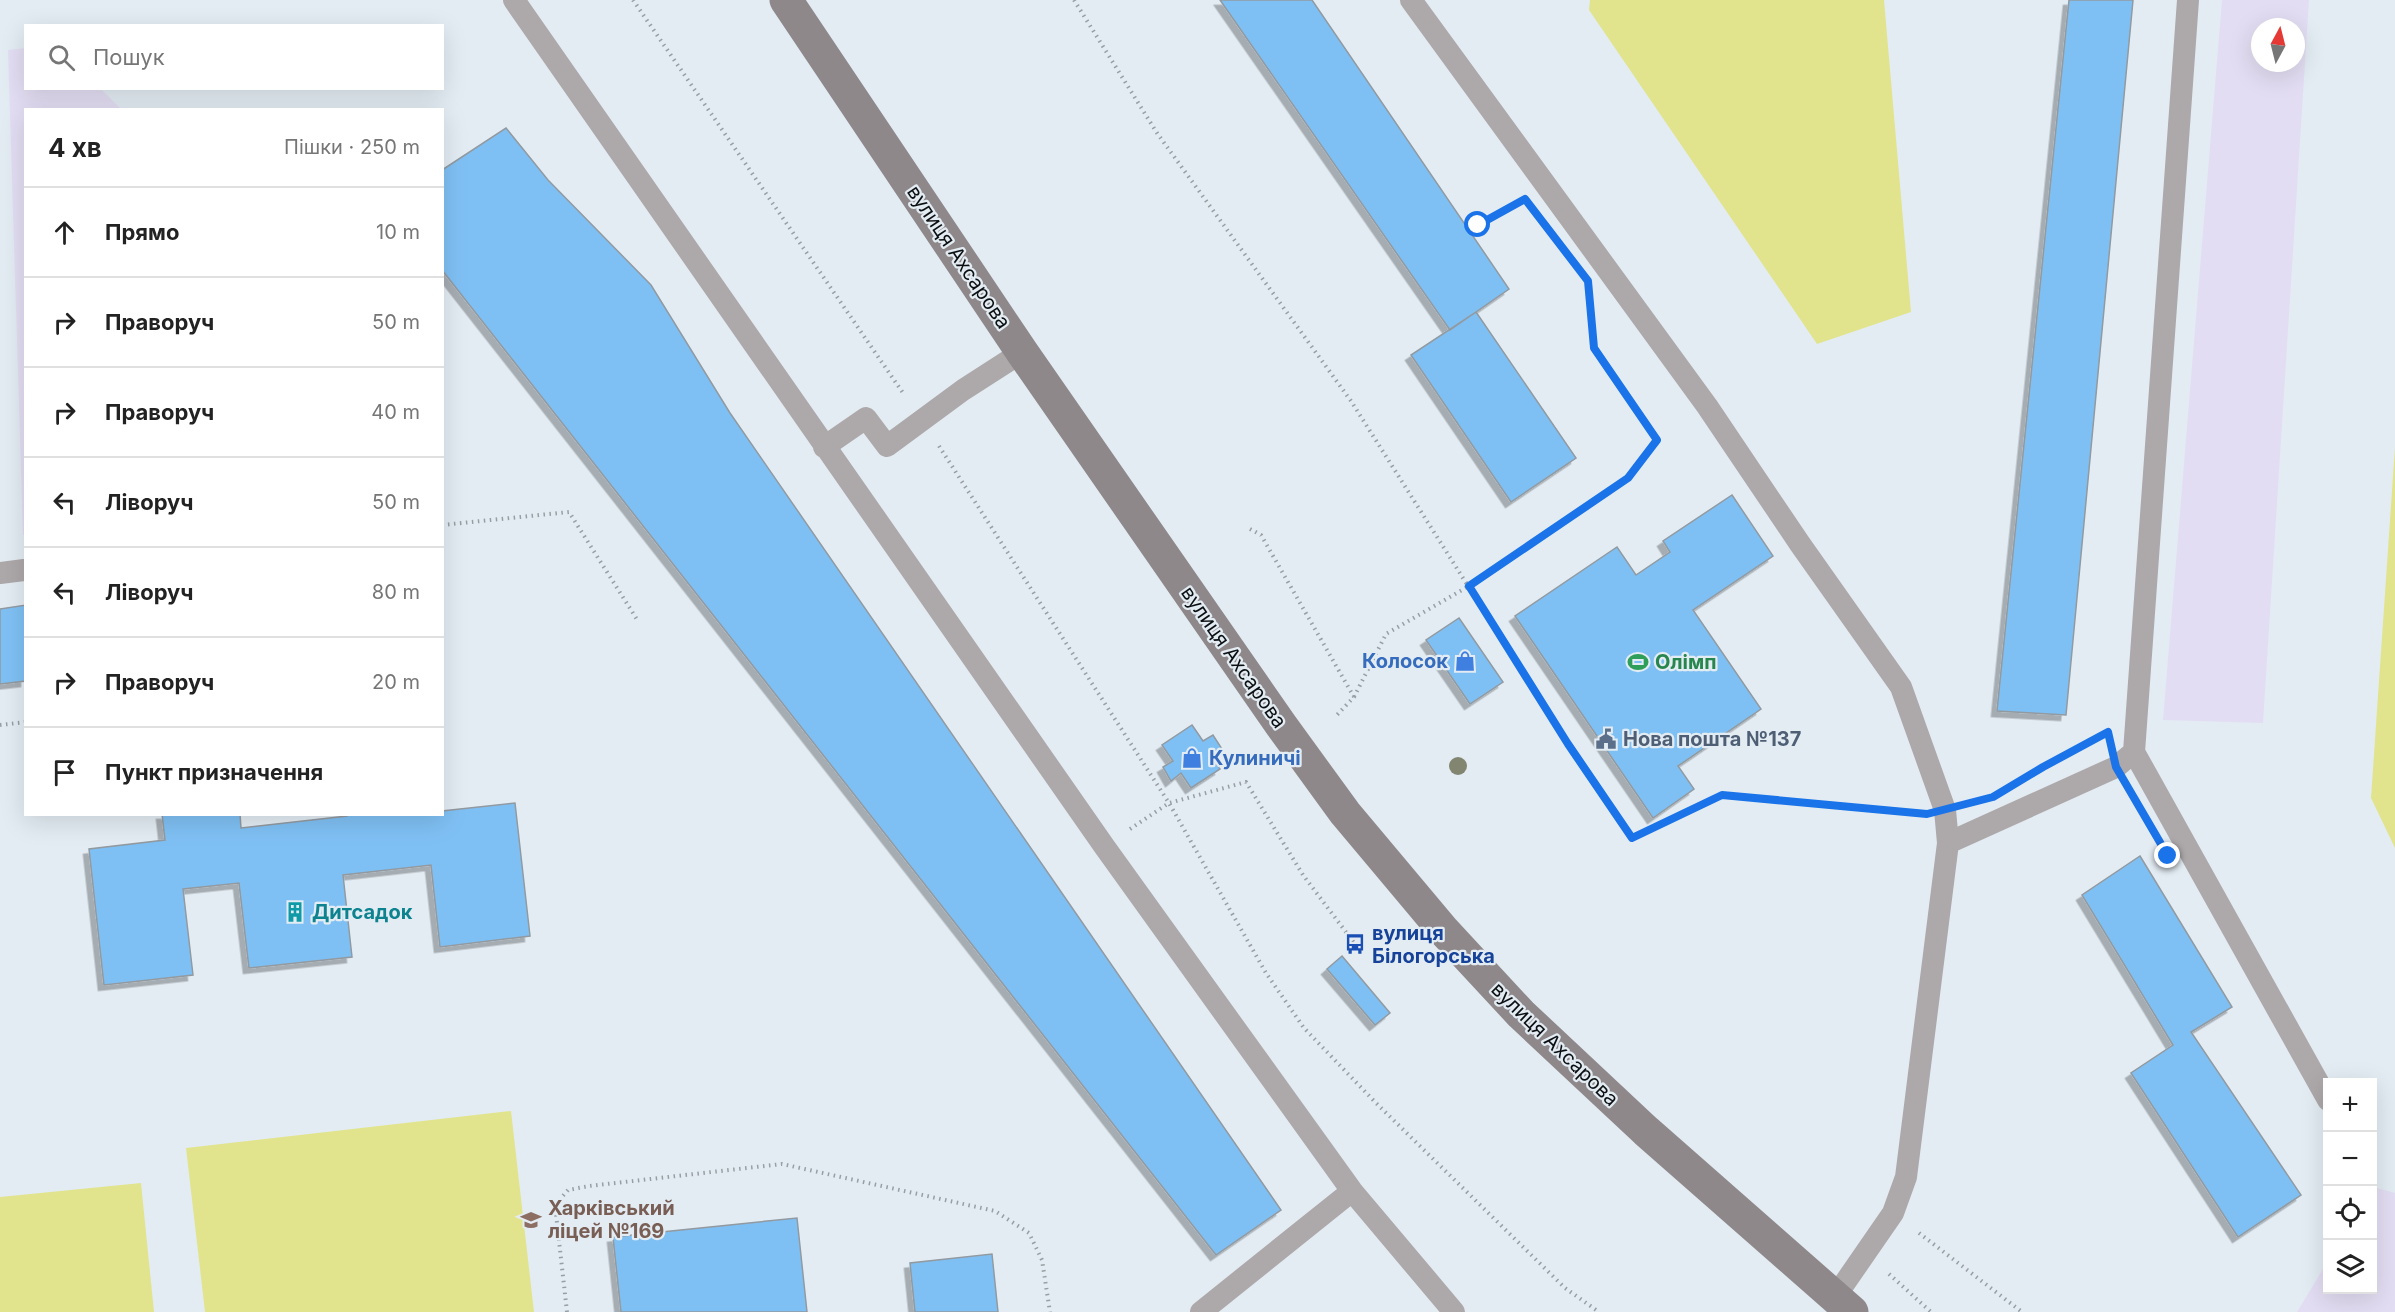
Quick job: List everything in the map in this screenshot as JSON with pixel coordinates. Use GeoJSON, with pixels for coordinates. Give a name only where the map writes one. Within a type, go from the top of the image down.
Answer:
{"type":"FeatureCollection","features":[{"type":"Feature","properties":{"kind":"main road","name":"вулиця Ахсарова"},"geometry":{"type":"LineString","coordinates":[[786,0],[1022,352],[1345,813],[1436,922],[1521,1014],[1637,1124],[1843,1305]]}},
{"type":"Feature","properties":{"kind":"lane"},"geometry":{"type":"LineString","coordinates":[[514,0],[1104,846],[1352,1191],[1454,1312]]}},
{"type":"Feature","properties":{"kind":"lane"},"geometry":{"type":"LineString","coordinates":[[1411,0],[1707,406],[1800,544],[1901,687],[1945,810],[1948,843],[1906,1177],[1893,1213],[1866,1252],[1843,1305]]}},
{"type":"Feature","properties":{"kind":"lane"},"geometry":{"type":"LineString","coordinates":[[2188,0],[2134,752],[2323,1091]]}},
{"type":"Feature","properties":{"kind":"lane"},"geometry":{"type":"LineString","coordinates":[[824,447],[866,418],[887,446],[1022,352]]}},
{"type":"Feature","properties":{"kind":"lane"},"geometry":{"type":"LineString","coordinates":[[0,573],[24,570]]}},
{"type":"Feature","properties":{"kind":"lane"},"geometry":{"type":"LineString","coordinates":[[1948,843],[2116,767],[2134,752]]}},
{"type":"Feature","properties":{"kind":"lane"},"geometry":{"type":"LineString","coordinates":[[1201,1312],[1352,1191]]}},
{"type":"Feature","properties":{"kind":"path"},"geometry":{"type":"LineString","coordinates":[[633,0],[922,420],[1169,803],[1266,973],[1304,1028],[1376,1103],[1565,1288],[1599,1312]]}},
{"type":"Feature","properties":{"kind":"path"},"geometry":{"type":"LineString","coordinates":[[1074,0],[1157,133],[1351,401],[1568,744],[1632,838],[1722,795],[1927,814],[1945,810]]}},
{"type":"Feature","properties":{"kind":"path"},"geometry":{"type":"LineString","coordinates":[[1469,231],[1525,199]]}},
{"type":"Feature","properties":{"kind":"path"},"geometry":{"type":"LineString","coordinates":[[1335,717],[1354,697],[1386,634],[1469,586],[1628,478],[1657,440],[1594,348],[1589,292]]}},
{"type":"Feature","properties":{"kind":"path"},"geometry":{"type":"LineString","coordinates":[[444,525],[569,512],[638,621]]}},
{"type":"Feature","properties":{"kind":"path"},"geometry":{"type":"LineString","coordinates":[[1250,529],[1261,535],[1354,697]]}},
{"type":"Feature","properties":{"kind":"path"},"geometry":{"type":"LineString","coordinates":[[0,725],[24,722]]}},
{"type":"Feature","properties":{"kind":"path"},"geometry":{"type":"LineString","coordinates":[[1129,830],[1169,803],[1246,782],[1303,875],[1355,944]]}},
{"type":"Feature","properties":{"kind":"path"},"geometry":{"type":"LineString","coordinates":[[567,1312],[555,1205],[568,1190],[782,1164],[995,1211],[1029,1233],[1042,1260],[1050,1312]]}},
{"type":"Feature","properties":{"kind":"path"},"geometry":{"type":"LineString","coordinates":[[1893,1213],[2022,1312]]}},
{"type":"Feature","properties":{"kind":"path"},"geometry":{"type":"LineString","coordinates":[[1866,1252],[1931,1312]]}},
{"type":"Feature","properties":{"kind":"shaded area"},"geometry":{"type":"Polygon","coordinates":[[[2222,0],[2309,0],[2305,63],[2305,18],[2251,18],[2251,72],[2304,72],[2263,723],[2163,720],[2222,0]]]}},
{"type":"Feature","properties":{"kind":"shaded area"},"geometry":{"type":"Polygon","coordinates":[[[24,48],[24,90],[102,90],[120,108],[24,108],[24,535],[23,535],[8,50],[24,48]]]}},
{"type":"Feature","properties":{"kind":"shaded area"},"geometry":{"type":"Polygon","coordinates":[[[2377,1188],[2395,1193],[2395,1312],[2297,1312],[2323,1269],[2323,1294],[2377,1294],[2377,1188]]]}},
{"type":"Feature","properties":{"kind":"green space"},"geometry":{"type":"Polygon","coordinates":[[[1590,0],[1884,0],[1911,312],[1817,344],[1589,10],[1590,0]]]}},
{"type":"Feature","properties":{"kind":"green space"},"geometry":{"type":"Polygon","coordinates":[[[2395,447],[2395,848],[2371,798],[2395,447]]]}},
{"type":"Feature","properties":{"kind":"green space"},"geometry":{"type":"Polygon","coordinates":[[[511,1111],[534,1312],[205,1312],[186,1148],[511,1111]]]}},
{"type":"Feature","properties":{"kind":"green space"},"geometry":{"type":"Polygon","coordinates":[[[141,1183],[154,1312],[0,1312],[0,1197],[141,1183]]]}},
{"type":"Feature","properties":{"kind":"building"},"geometry":{"type":"Polygon","coordinates":[[[1220,0],[1312,0],[1509,289],[1450,330],[1220,0]]]}},
{"type":"Feature","properties":{"kind":"building"},"geometry":{"type":"Polygon","coordinates":[[[2069,0],[2133,0],[2066,715],[1997,711],[2069,0]]]}},
{"type":"Feature","properties":{"kind":"building"},"geometry":{"type":"Polygon","coordinates":[[[506,128],[548,180],[651,285],[730,413],[1281,1210],[1216,1255],[444,273],[444,169],[506,128]]]}},
{"type":"Feature","properties":{"kind":"building"},"geometry":{"type":"Polygon","coordinates":[[[1476,312],[1576,458],[1511,502],[1411,355],[1476,312]]]}},
{"type":"Feature","properties":{"kind":"building","name":"Олімп"},"geometry":{"type":"Polygon","coordinates":[[[1732,495],[1773,556],[1693,610],[1761,709],[1678,766],[1694,789],[1653,818],[1515,616],[1617,547],[1636,575],[1670,552],[1663,541],[1732,495]]]}},
{"type":"Feature","properties":{"kind":"building"},"geometry":{"type":"Polygon","coordinates":[[[24,605],[24,681],[0,684],[0,609],[24,605]]]}},
{"type":"Feature","properties":{"kind":"building","name":"Колосок"},"geometry":{"type":"Polygon","coordinates":[[[1459,618],[1503,682],[1470,704],[1426,640],[1459,618]]]}},
{"type":"Feature","properties":{"kind":"building","name":"Кулиничі"},"geometry":{"type":"Polygon","coordinates":[[[1192,725],[1203,741],[1213,735],[1222,749],[1212,756],[1220,769],[1191,788],[1181,773],[1171,781],[1163,767],[1173,761],[1162,745],[1192,725]]]}},
{"type":"Feature","properties":{"kind":"building","name":"Дитсадок"},"geometry":{"type":"Polygon","coordinates":[[[515,803],[530,936],[440,947],[431,865],[343,875],[352,957],[249,968],[239,883],[183,889],[193,975],[104,985],[89,849],[165,840],[162,816],[240,816],[241,828],[347,816],[444,816],[444,811],[515,803]]]}},
{"type":"Feature","properties":{"kind":"building"},"geometry":{"type":"Polygon","coordinates":[[[2140,856],[2232,1007],[2191,1032],[2301,1195],[2238,1237],[2131,1073],[2173,1045],[2082,895],[2140,856]]]}},
{"type":"Feature","properties":{"kind":"building"},"geometry":{"type":"Polygon","coordinates":[[[1342,956],[1390,1013],[1375,1025],[1327,969],[1342,956]]]}},
{"type":"Feature","properties":{"kind":"building"},"geometry":{"type":"Polygon","coordinates":[[[797,1218],[807,1312],[621,1312],[613,1237],[797,1218]]]}},
{"type":"Feature","properties":{"kind":"building"},"geometry":{"type":"Polygon","coordinates":[[[992,1254],[998,1312],[915,1312],[910,1263],[992,1254]]]}},
{"type":"Feature","properties":{"kind":"place","name":"Колосок"},"geometry":{"type":"Point","coordinates":[1465,661]}},
{"type":"Feature","properties":{"kind":"place","name":"Олімп"},"geometry":{"type":"Point","coordinates":[1638,662]}},
{"type":"Feature","properties":{"kind":"place","name":"Нова пошта №137"},"geometry":{"type":"Point","coordinates":[1606,739]}},
{"type":"Feature","properties":{"kind":"place","name":"Кулиничі"},"geometry":{"type":"Point","coordinates":[1192,758]}},
{"type":"Feature","properties":{"kind":"place","name":"Дитсадок"},"geometry":{"type":"Point","coordinates":[295,912]}},
{"type":"Feature","properties":{"kind":"place","name":"вулиця Білогорська"},"geometry":{"type":"Point","coordinates":[1355,944]}},
{"type":"Feature","properties":{"kind":"place","name":"Харківський ліцей №169"},"geometry":{"type":"Point","coordinates":[531,1220]}},
{"type":"Feature","properties":{"kind":"route"},"geometry":{"type":"LineString","coordinates":[[1478,225],[1525,199],[1588,281],[1594,348],[1657,440],[1628,478],[1469,586],[1568,744],[1632,838],[1722,795],[1927,814],[1993,797],[2108,732],[2116,767],[2168,856]]}}]}
